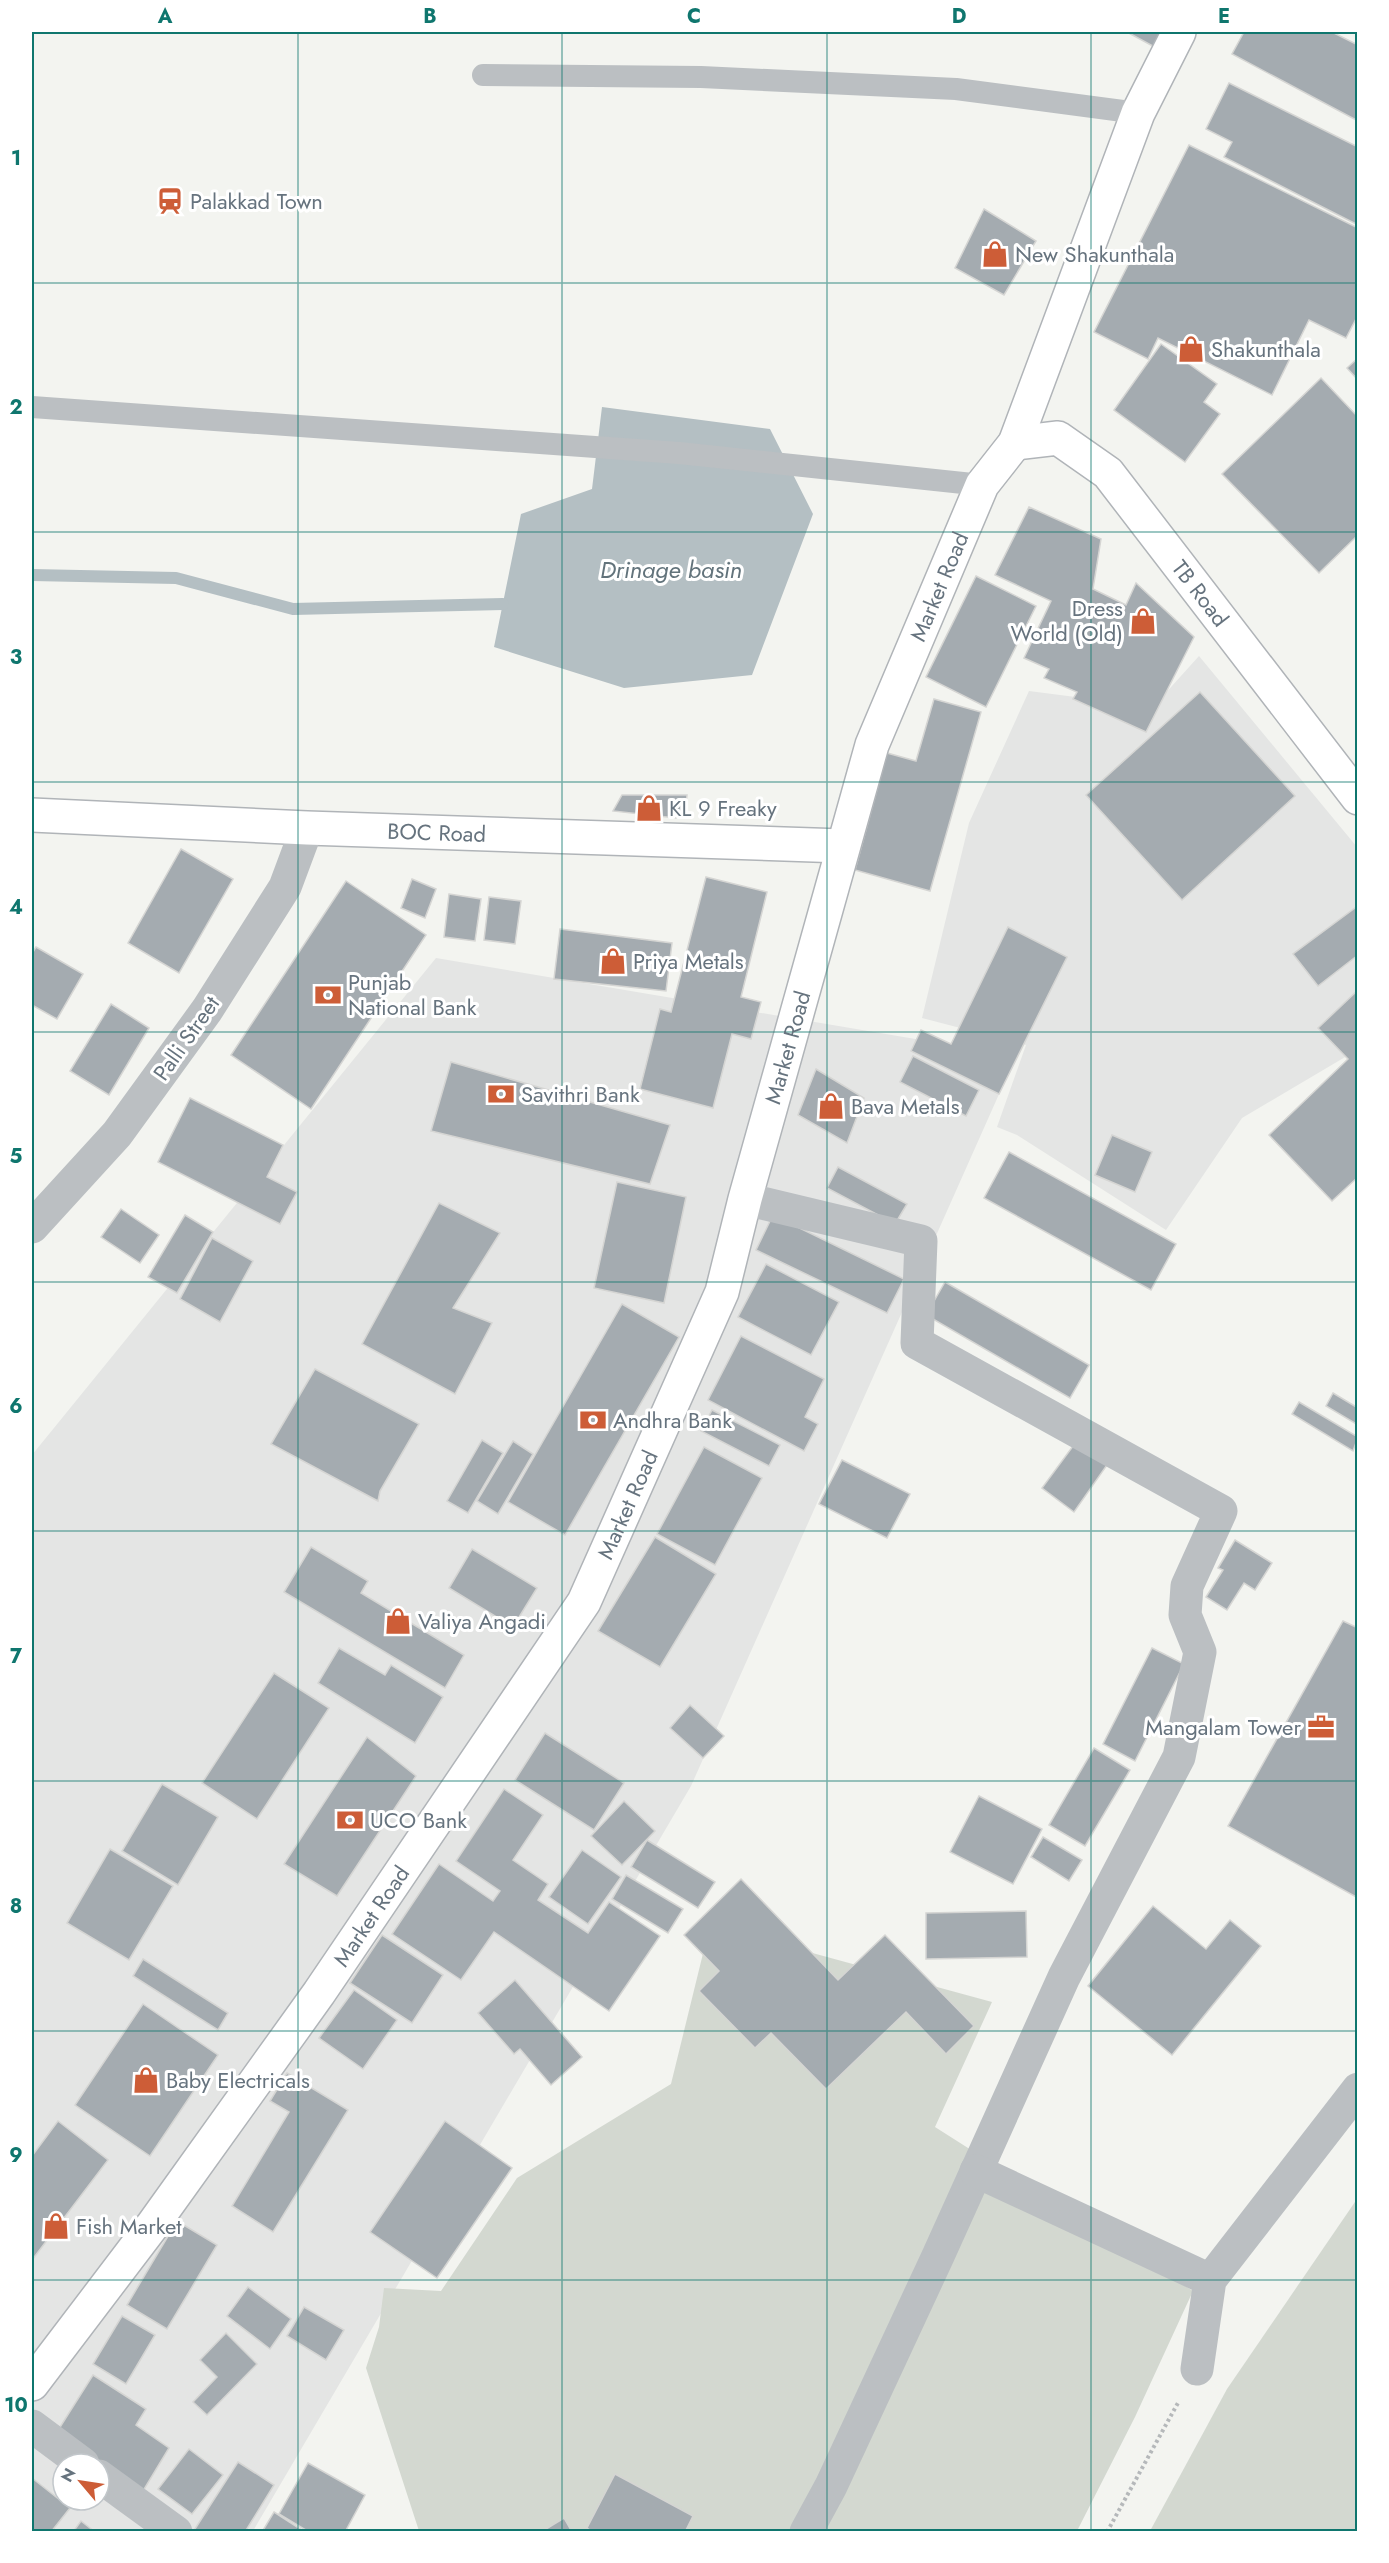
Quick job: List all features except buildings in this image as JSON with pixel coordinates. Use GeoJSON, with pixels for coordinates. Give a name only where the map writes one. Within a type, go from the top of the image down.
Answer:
{"type":"FeatureCollection","features":[{"type":"Feature","properties":{"kind":"main road","name":"Market Road"},"geometry":{"type":"LineString","coordinates":[[32,2384],[152,2226],[319,1993],[584,1602],[722,1292],[745,1199],[872,745],[982,485],[1015,443],[1138,112],[1179,32]]}},
{"type":"Feature","properties":{"kind":"main road","name":"TB Road"},"geometry":{"type":"LineString","coordinates":[[1015,443],[1058,438],[1108,473],[1358,798]]}},
{"type":"Feature","properties":{"kind":"main road","name":"BOC Road"},"geometry":{"type":"LineString","coordinates":[[32,815],[307,828],[843,846]]}},
{"type":"Feature","properties":{"kind":"street","name":"Palli Street"},"geometry":{"type":"LineString","coordinates":[[32,1227],[117,1134],[207,1010],[285,887],[307,828]]}},
{"type":"Feature","properties":{"kind":"street"},"geometry":{"type":"LineString","coordinates":[[745,1199],[921,1241],[917,1343],[1221,1511],[1187,1586],[1185,1615],[1200,1652],[1179,1757],[1065,1977],[836,2476],[806,2532]]}},
{"type":"Feature","properties":{"kind":"street"},"geometry":{"type":"LineString","coordinates":[[1197,2369],[1210,2280],[1358,2089]]}},
{"type":"Feature","properties":{"kind":"street"},"geometry":{"type":"LineString","coordinates":[[976,2171],[1210,2280]]}},
{"type":"Feature","properties":{"kind":"street"},"geometry":{"type":"LineString","coordinates":[[32,2426],[67,2452]]}},
{"type":"Feature","properties":{"kind":"street"},"geometry":{"type":"LineString","coordinates":[[111,2485],[176,2532]]}},
{"type":"Feature","properties":{"kind":"lane"},"geometry":{"type":"LineString","coordinates":[[483,75],[701,76],[956,88],[1138,112]]}},
{"type":"Feature","properties":{"kind":"lane"},"geometry":{"type":"LineString","coordinates":[[32,407],[679,453],[982,485]]}},
{"type":"Feature","properties":{"kind":"path"},"geometry":{"type":"LineString","coordinates":[[1107,2532],[1197,2369]]}},
{"type":"Feature","properties":{"kind":"shaded area"},"geometry":{"type":"Polygon","coordinates":[[[1199,656],[1357,847],[1357,1050],[1242,1118],[1166,1230],[1017,1135],[997,1127],[1026,1045],[922,1018],[969,823],[1029,691],[1153,707],[1199,656]]]}},
{"type":"Feature","properties":{"kind":"shaded area","name":"Valiya Angadi"},"geometry":{"type":"Polygon","coordinates":[[[436,958],[1016,1056],[691,1786],[253,2531],[32,2532],[32,1455],[436,958]]]}},
{"type":"Feature","properties":{"kind":"shaded area"},"geometry":{"type":"Polygon","coordinates":[[[710,1925],[992,2002],[935,2127],[1193,2291],[1135,2417],[1077,2531],[419,2531],[366,2368],[379,2327],[384,2288],[441,2291],[517,2178],[671,2084],[710,1925]]]}},
{"type":"Feature","properties":{"kind":"shaded area"},"geometry":{"type":"Polygon","coordinates":[[[1357,2199],[1357,2531],[1150,2531],[1227,2389],[1357,2199]]]}},
{"type":"Feature","properties":{"kind":"water","name":"Drinage basin"},"geometry":{"type":"Polygon","coordinates":[[[602,407],[770,429],[813,514],[752,675],[624,688],[494,647],[521,514],[592,489],[602,407]]]}},
{"type":"Feature","properties":{"kind":"waterway"},"geometry":{"type":"LineString","coordinates":[[32,575],[176,578],[293,609],[503,604]]}},
{"type":"Feature","properties":{"kind":"place","name":"Palakkad Town"},"geometry":{"type":"Point","coordinates":[170,201]}},
{"type":"Feature","properties":{"kind":"place","name":"New Shakunthala"},"geometry":{"type":"Point","coordinates":[995,254]}},
{"type":"Feature","properties":{"kind":"place","name":"Shakunthala"},"geometry":{"type":"Point","coordinates":[1191,349]}},
{"type":"Feature","properties":{"kind":"place","name":"Dress World (Old)"},"geometry":{"type":"Point","coordinates":[1143,621]}},
{"type":"Feature","properties":{"kind":"place","name":"KL 9 Freaky"},"geometry":{"type":"Point","coordinates":[649,808]}},
{"type":"Feature","properties":{"kind":"place","name":"Priya Metals"},"geometry":{"type":"Point","coordinates":[613,961]}},
{"type":"Feature","properties":{"kind":"place","name":"Punjab National Bank"},"geometry":{"type":"Point","coordinates":[328,995]}},
{"type":"Feature","properties":{"kind":"place","name":"Savithri Bank"},"geometry":{"type":"Point","coordinates":[501,1094]}},
{"type":"Feature","properties":{"kind":"place","name":"Bava Metals"},"geometry":{"type":"Point","coordinates":[831,1106]}},
{"type":"Feature","properties":{"kind":"place","name":"Andhra Bank"},"geometry":{"type":"Point","coordinates":[593,1420]}},
{"type":"Feature","properties":{"kind":"place","name":"Valiya Angadi"},"geometry":{"type":"Point","coordinates":[398,1621]}},
{"type":"Feature","properties":{"kind":"place","name":"Mangalam Tower"},"geometry":{"type":"Point","coordinates":[1321,1727]}},
{"type":"Feature","properties":{"kind":"place","name":"UCO Bank"},"geometry":{"type":"Point","coordinates":[350,1820]}},
{"type":"Feature","properties":{"kind":"place","name":"Baby Electricals"},"geometry":{"type":"Point","coordinates":[146,2080]}},
{"type":"Feature","properties":{"kind":"place","name":"Fish Market"},"geometry":{"type":"Point","coordinates":[56,2226]}}]}
